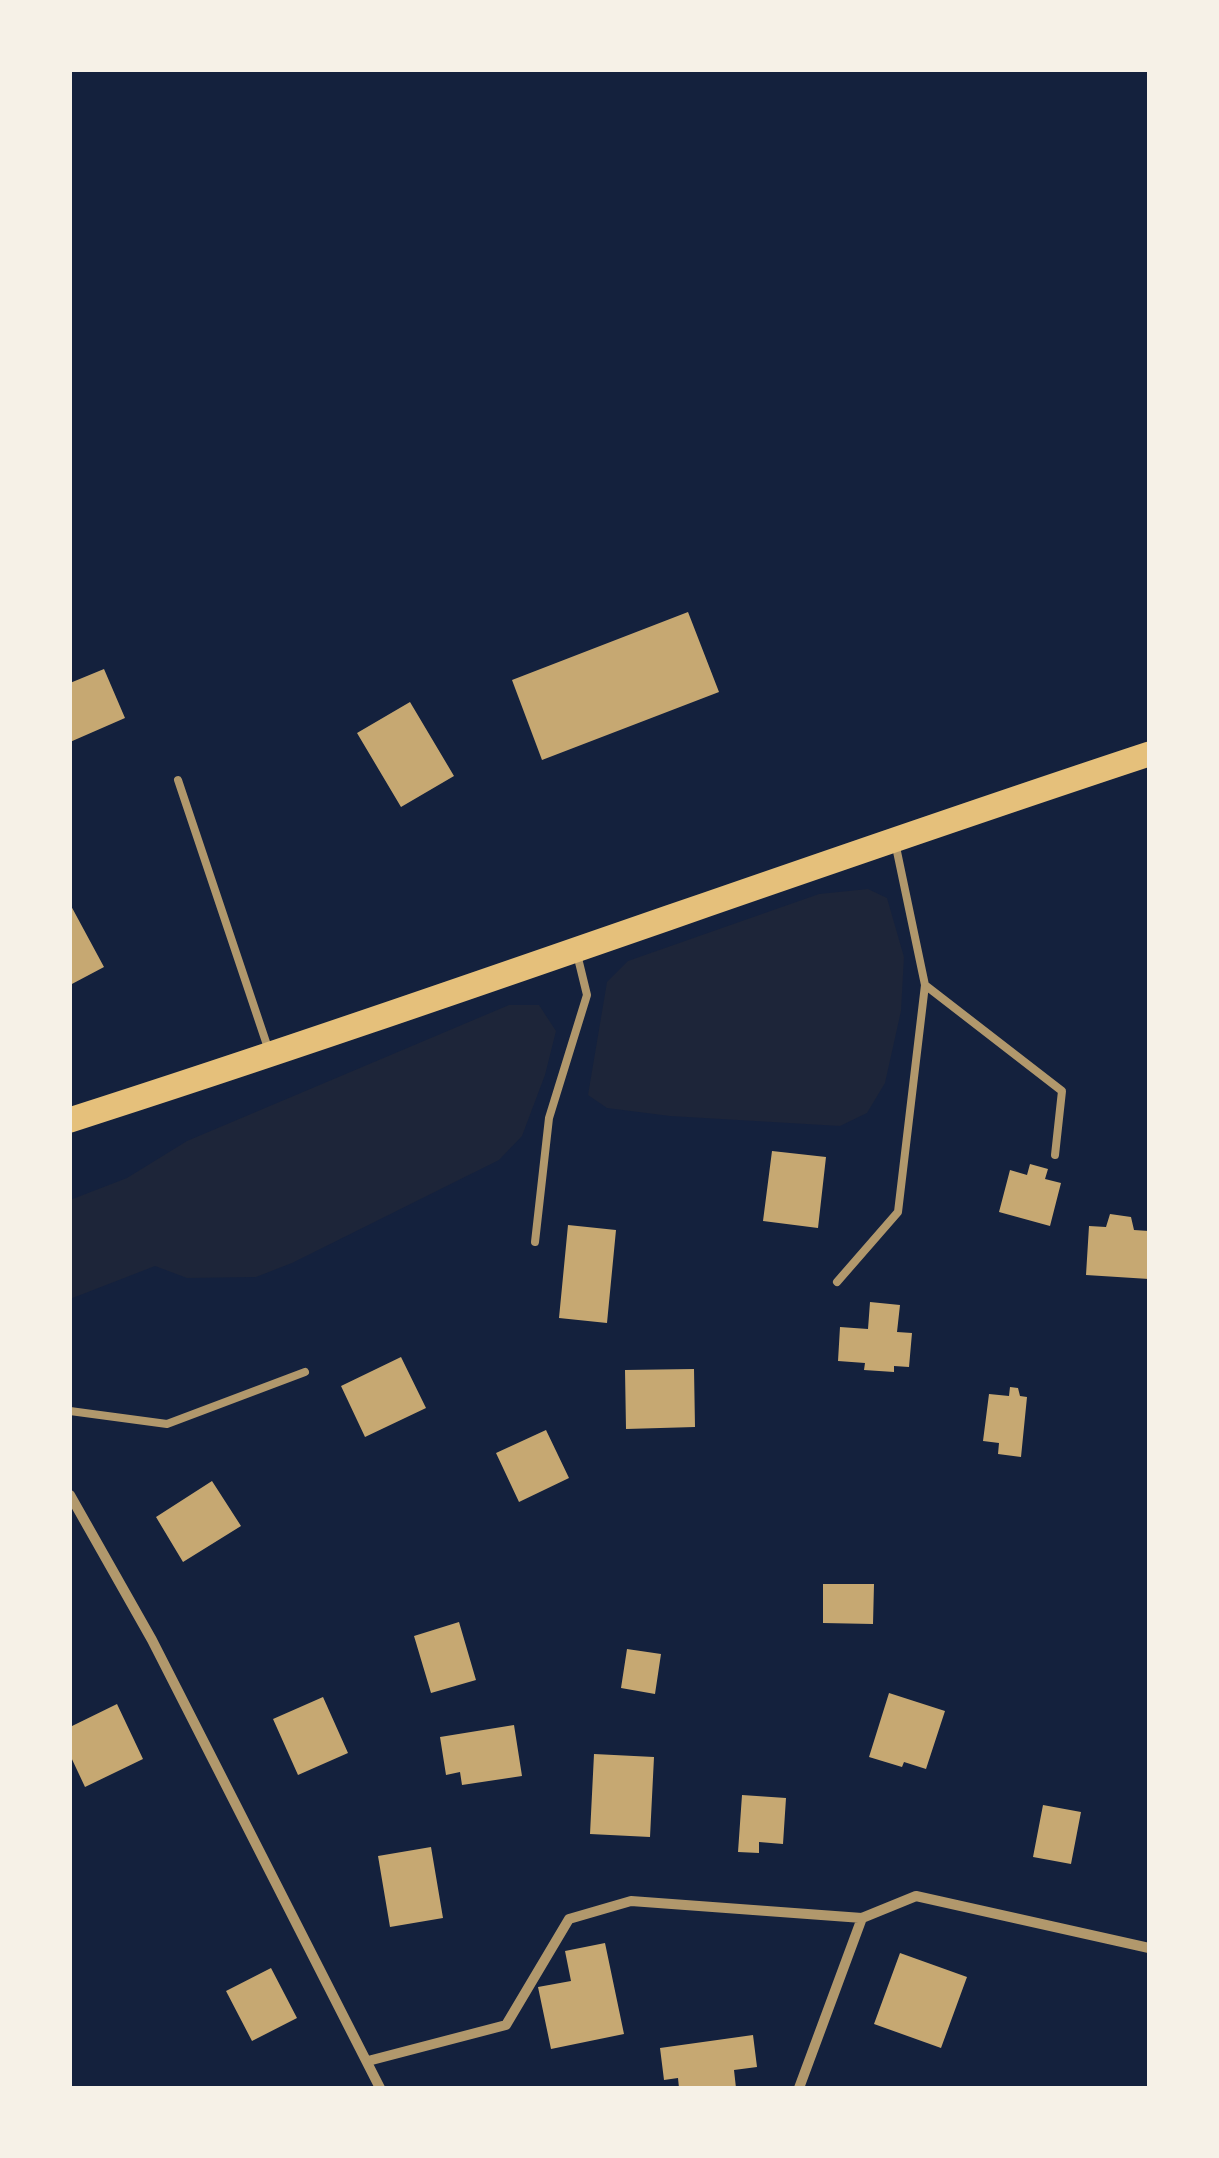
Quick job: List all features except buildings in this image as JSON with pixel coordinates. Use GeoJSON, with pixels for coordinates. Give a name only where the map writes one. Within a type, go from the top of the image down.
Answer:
{"type":"FeatureCollection","features":[{"type":"Feature","properties":{"kind":"main road"},"geometry":{"type":"LineString","coordinates":[[70,1120],[1149,754]]}},
{"type":"Feature","properties":{"kind":"street"},"geometry":{"type":"LineString","coordinates":[[70,1495],[152,1640],[380,2088]]}},
{"type":"Feature","properties":{"kind":"street"},"geometry":{"type":"LineString","coordinates":[[368,2062],[506,2025],[569,1919],[631,1902],[862,1918],[916,1896],[1149,1948]]}},
{"type":"Feature","properties":{"kind":"street"},"geometry":{"type":"LineString","coordinates":[[799,2088],[862,1918]]}},
{"type":"Feature","properties":{"kind":"lane"},"geometry":{"type":"LineString","coordinates":[[178,780],[270,1055]]}},
{"type":"Feature","properties":{"kind":"lane"},"geometry":{"type":"LineString","coordinates":[[837,1282],[898,1212],[925,985],[894,838]]}},
{"type":"Feature","properties":{"kind":"lane"},"geometry":{"type":"LineString","coordinates":[[535,1242],[549,1118],[587,995],[576,949]]}},
{"type":"Feature","properties":{"kind":"lane"},"geometry":{"type":"LineString","coordinates":[[925,985],[1062,1091],[1055,1155]]}},
{"type":"Feature","properties":{"kind":"lane"},"geometry":{"type":"LineString","coordinates":[[70,1412],[167,1424],[306,1372]]}},
{"type":"Feature","properties":{"kind":"shaded area"},"geometry":{"type":"Polygon","coordinates":[[[868,889],[887,898],[904,957],[901,1011],[885,1083],[867,1113],[840,1126],[670,1116],[607,1108],[588,1095],[607,982],[628,961],[819,894],[868,889]]]}},
{"type":"Feature","properties":{"kind":"shaded area"},"geometry":{"type":"Polygon","coordinates":[[[509,1005],[539,1005],[556,1031],[545,1075],[522,1136],[499,1160],[292,1263],[256,1277],[187,1278],[155,1266],[70,1299],[70,1200],[127,1178],[187,1141],[509,1005]]]}}]}
